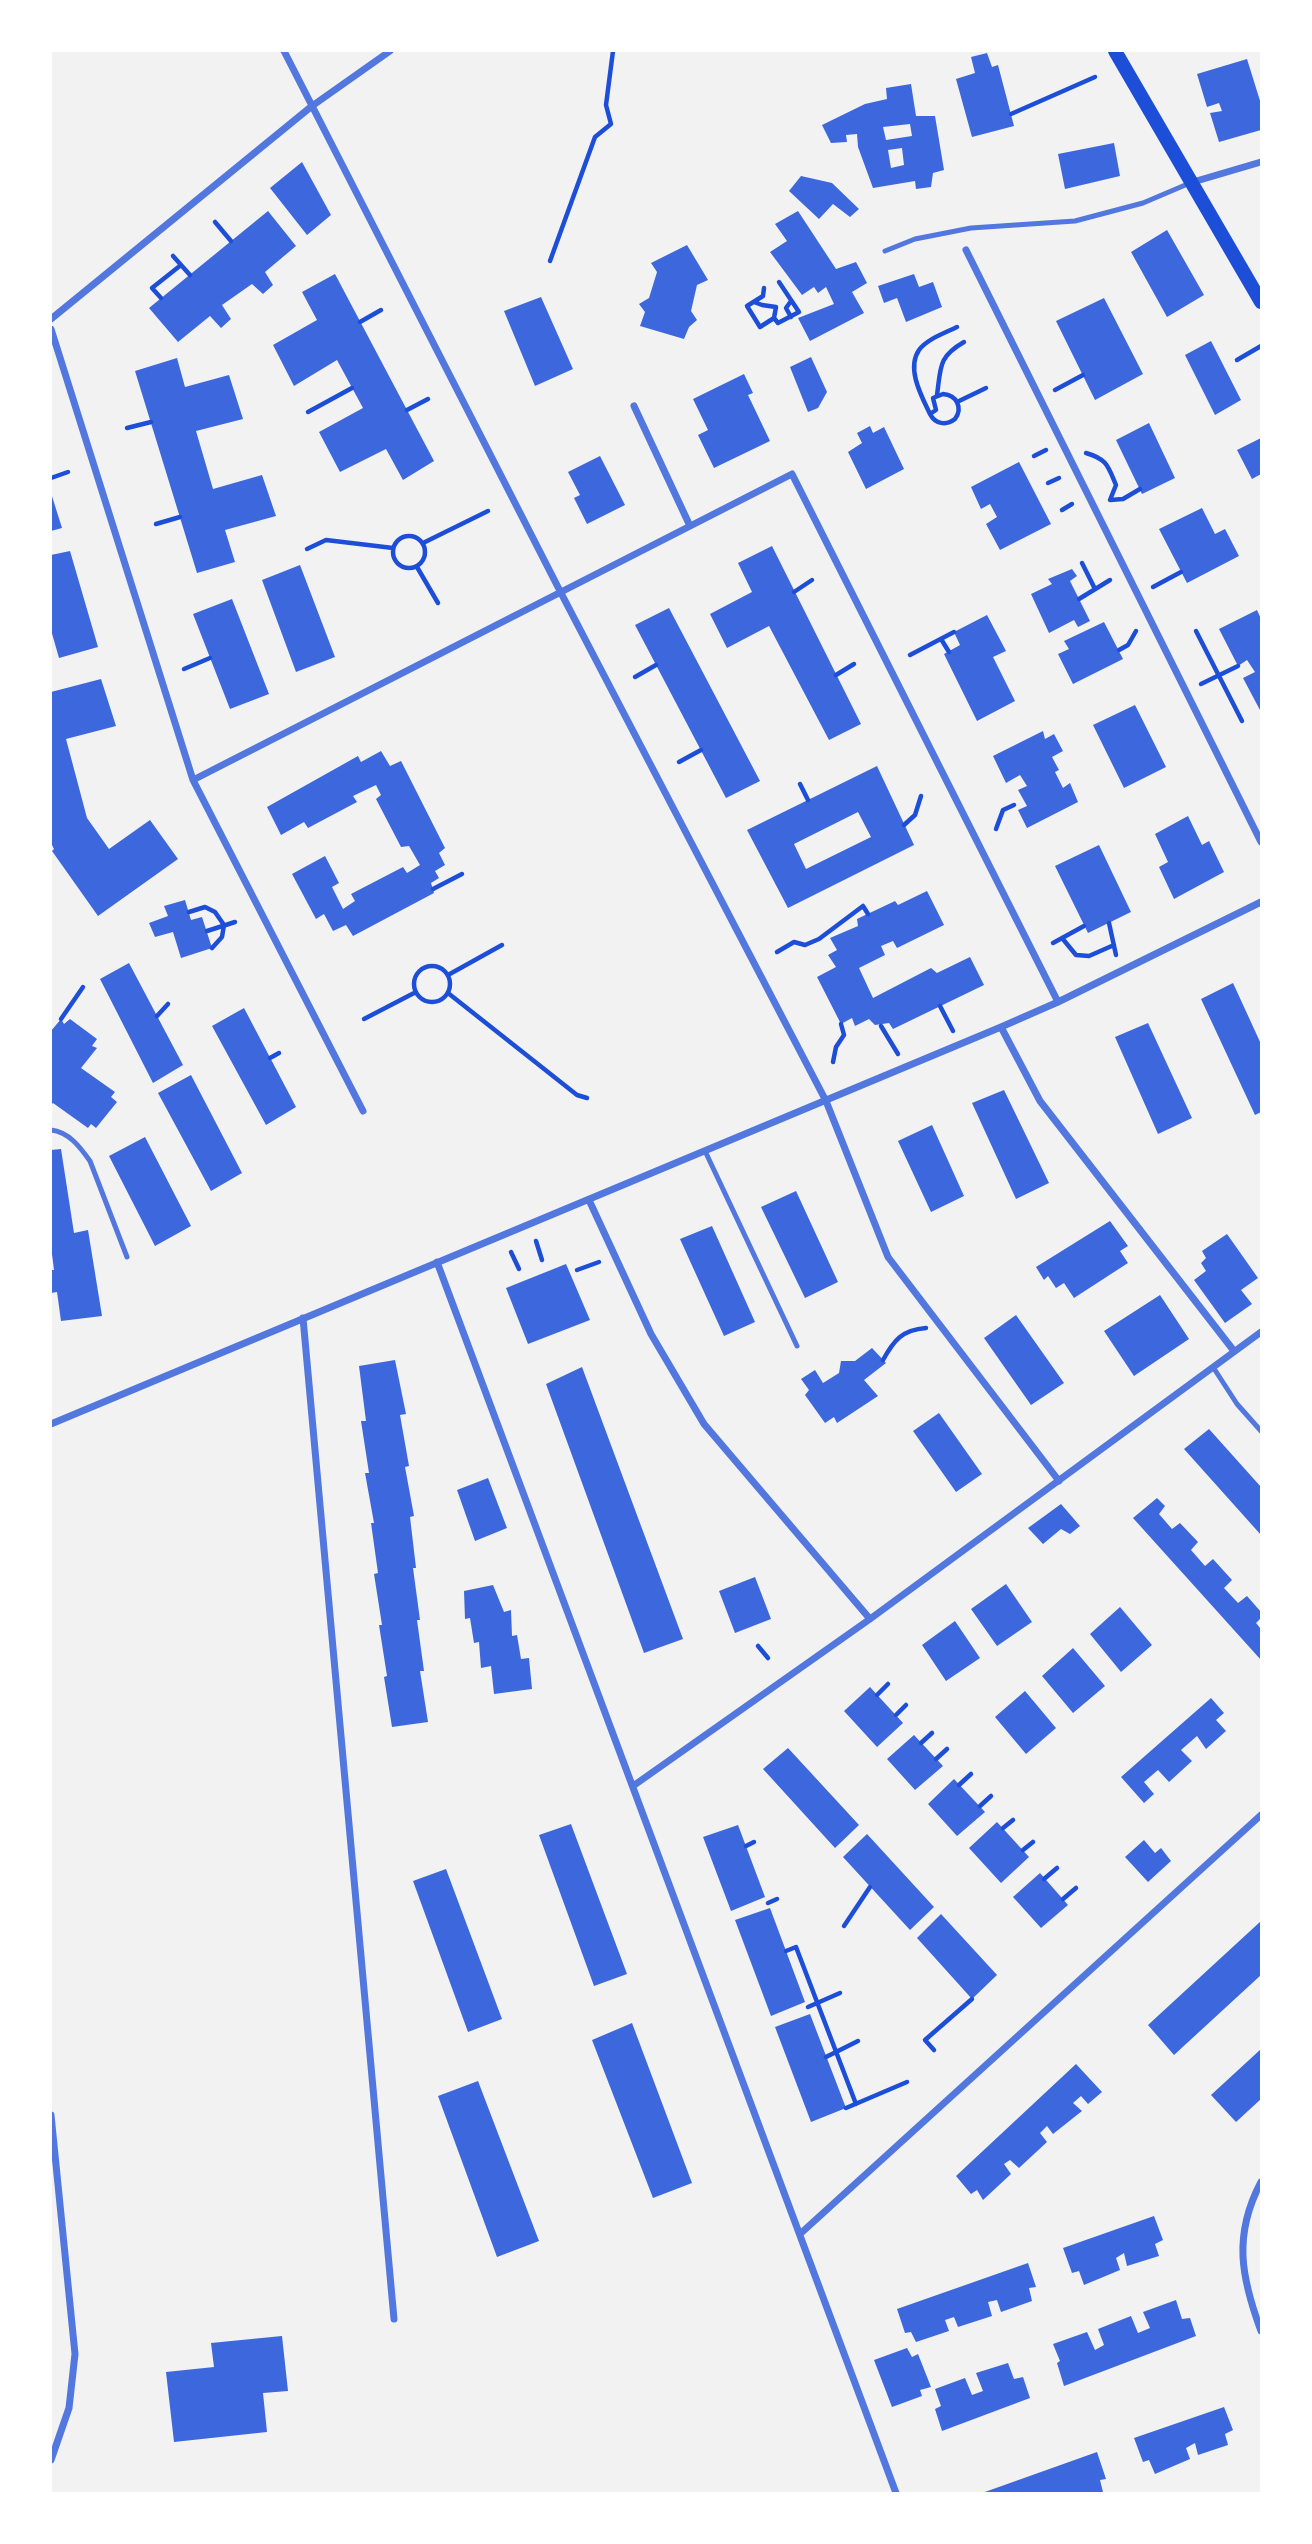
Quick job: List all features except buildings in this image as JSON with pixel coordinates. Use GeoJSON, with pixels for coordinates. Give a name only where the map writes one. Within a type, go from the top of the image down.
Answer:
{"type":"FeatureCollection","features":[{"type":"Feature","properties":{"kind":"main road"},"geometry":{"type":"LineString","coordinates":[[1115,51],[1261,302]]}},
{"type":"Feature","properties":{"kind":"street"},"geometry":{"type":"LineString","coordinates":[[284,51],[561,593],[826,1101],[888,1258],[1059,1480]]}},
{"type":"Feature","properties":{"kind":"street"},"geometry":{"type":"LineString","coordinates":[[51,319],[312,106],[390,51]]}},
{"type":"Feature","properties":{"kind":"street"},"geometry":{"type":"LineString","coordinates":[[1193,182],[1261,162]]}},
{"type":"Feature","properties":{"kind":"street"},"geometry":{"type":"LineString","coordinates":[[966,250],[1261,842]]}},
{"type":"Feature","properties":{"kind":"street"},"geometry":{"type":"LineString","coordinates":[[51,329],[193,780],[363,1111]]}},
{"type":"Feature","properties":{"kind":"street"},"geometry":{"type":"LineString","coordinates":[[634,406],[690,526]]}},
{"type":"Feature","properties":{"kind":"street"},"geometry":{"type":"LineString","coordinates":[[193,780],[792,474],[1058,1002]]}},
{"type":"Feature","properties":{"kind":"street"},"geometry":{"type":"LineString","coordinates":[[51,1424],[1001,1027],[1058,1002],[1261,902]]}},
{"type":"Feature","properties":{"kind":"street"},"geometry":{"type":"LineString","coordinates":[[1001,1027],[1040,1101],[1234,1352]]}},
{"type":"Feature","properties":{"kind":"street"},"geometry":{"type":"LineString","coordinates":[[589,1200],[651,1334],[704,1424],[870,1619]]}},
{"type":"Feature","properties":{"kind":"street"},"geometry":{"type":"LineString","coordinates":[[438,1262],[896,2493]]}},
{"type":"Feature","properties":{"kind":"street"},"geometry":{"type":"LineString","coordinates":[[303,1318],[394,2319]]}},
{"type":"Feature","properties":{"kind":"street"},"geometry":{"type":"LineString","coordinates":[[633,1786],[870,1619],[1261,1332]]}},
{"type":"Feature","properties":{"kind":"street"},"geometry":{"type":"LineString","coordinates":[[800,2234],[1261,1815]]}},
{"type":"Feature","properties":{"kind":"street"},"geometry":{"type":"LineString","coordinates":[[51,2115],[75,2354],[69,2408],[51,2460]]}},
{"type":"Feature","properties":{"kind":"street"},"geometry":{"type":"LineString","coordinates":[[1261,2182],[1246,2217],[1241,2250],[1244,2278],[1261,2331]]}},
{"type":"Feature","properties":{"kind":"lane"},"geometry":{"type":"LineString","coordinates":[[884,251],[915,239],[971,228],[1075,221],[1143,204],[1193,182]]}},
{"type":"Feature","properties":{"kind":"lane"},"geometry":{"type":"LineString","coordinates":[[51,1130],[68,1136],[90,1161],[127,1257]]}},
{"type":"Feature","properties":{"kind":"lane"},"geometry":{"type":"LineString","coordinates":[[705,1151],[797,1346]]}},
{"type":"Feature","properties":{"kind":"lane"},"geometry":{"type":"LineString","coordinates":[[1213,1367],[1237,1404],[1261,1431]]}},
{"type":"Feature","properties":{"kind":"path"},"geometry":{"type":"LineString","coordinates":[[550,261],[595,137],[611,124],[607,105],[613,51]]}},
{"type":"Feature","properties":{"kind":"path"},"geometry":{"type":"LineString","coordinates":[[1011,114],[1096,77]]}},
{"type":"Feature","properties":{"kind":"path"},"geometry":{"type":"LineString","coordinates":[[215,222],[231,241]]}},
{"type":"Feature","properties":{"kind":"path"},"geometry":{"type":"LineString","coordinates":[[173,256],[190,275]]}},
{"type":"Feature","properties":{"kind":"path"},"geometry":{"type":"LineString","coordinates":[[161,298],[152,288],[181,265]]}},
{"type":"Feature","properties":{"kind":"path"},"geometry":{"type":"LineString","coordinates":[[774,318],[778,323],[799,312],[779,282]]}},
{"type":"Feature","properties":{"kind":"path"},"geometry":{"type":"LineString","coordinates":[[754,302],[776,306],[774,318],[760,327],[747,306],[762,296],[764,288]]}},
{"type":"Feature","properties":{"kind":"path"},"geometry":{"type":"LineString","coordinates":[[791,300],[786,308],[791,317]]}},
{"type":"Feature","properties":{"kind":"path"},"geometry":{"type":"LineString","coordinates":[[360,322],[381,310]]}},
{"type":"Feature","properties":{"kind":"path"},"geometry":{"type":"LineString","coordinates":[[937,395],[948,394],[957,402],[958,415],[951,423],[938,423],[930,414],[918,389],[914,369],[918,351],[957,327]]}},
{"type":"Feature","properties":{"kind":"path"},"geometry":{"type":"LineString","coordinates":[[930,414],[936,410],[933,398],[937,395],[942,362],[950,350],[964,342]]}},
{"type":"Feature","properties":{"kind":"path"},"geometry":{"type":"LineString","coordinates":[[1237,360],[1261,346]]}},
{"type":"Feature","properties":{"kind":"path"},"geometry":{"type":"LineString","coordinates":[[1055,390],[1083,374]]}},
{"type":"Feature","properties":{"kind":"path"},"geometry":{"type":"LineString","coordinates":[[308,412],[352,388]]}},
{"type":"Feature","properties":{"kind":"path"},"geometry":{"type":"LineString","coordinates":[[957,402],[986,388]]}},
{"type":"Feature","properties":{"kind":"path"},"geometry":{"type":"LineString","coordinates":[[407,410],[428,399]]}},
{"type":"Feature","properties":{"kind":"path"},"geometry":{"type":"LineString","coordinates":[[127,428],[151,422]]}},
{"type":"Feature","properties":{"kind":"path"},"geometry":{"type":"LineString","coordinates":[[1034,456],[1046,450]]}},
{"type":"Feature","properties":{"kind":"path"},"geometry":{"type":"LineString","coordinates":[[1086,453],[1101,457],[1108,465],[1116,485],[1110,500],[1123,499],[1140,489]]}},
{"type":"Feature","properties":{"kind":"path"},"geometry":{"type":"LineString","coordinates":[[51,478],[68,472]]}},
{"type":"Feature","properties":{"kind":"path"},"geometry":{"type":"LineString","coordinates":[[1048,483],[1059,478]]}},
{"type":"Feature","properties":{"kind":"path"},"geometry":{"type":"LineString","coordinates":[[1062,510],[1072,504]]}},
{"type":"Feature","properties":{"kind":"path"},"geometry":{"type":"LineString","coordinates":[[423,543],[488,511]]}},
{"type":"Feature","properties":{"kind":"path"},"geometry":{"type":"LineString","coordinates":[[156,524],[180,517]]}},
{"type":"Feature","properties":{"kind":"path"},"geometry":{"type":"LineString","coordinates":[[405,536],[414,537],[423,543],[425,555],[417,567],[401,566],[394,559],[393,548],[405,536]]}},
{"type":"Feature","properties":{"kind":"path"},"geometry":{"type":"LineString","coordinates":[[307,549],[326,540],[393,548]]}},
{"type":"Feature","properties":{"kind":"path"},"geometry":{"type":"LineString","coordinates":[[1082,563],[1095,589]]}},
{"type":"Feature","properties":{"kind":"path"},"geometry":{"type":"LineString","coordinates":[[417,567],[438,603]]}},
{"type":"Feature","properties":{"kind":"path"},"geometry":{"type":"LineString","coordinates":[[1153,587],[1181,572]]}},
{"type":"Feature","properties":{"kind":"path"},"geometry":{"type":"LineString","coordinates":[[794,592],[812,580]]}},
{"type":"Feature","properties":{"kind":"path"},"geometry":{"type":"LineString","coordinates":[[1079,599],[1110,580]]}},
{"type":"Feature","properties":{"kind":"path"},"geometry":{"type":"LineString","coordinates":[[1119,650],[1128,645],[1136,631]]}},
{"type":"Feature","properties":{"kind":"path"},"geometry":{"type":"LineString","coordinates":[[1196,631],[1242,721]]}},
{"type":"Feature","properties":{"kind":"path"},"geometry":{"type":"LineString","coordinates":[[910,655],[954,632]]}},
{"type":"Feature","properties":{"kind":"path"},"geometry":{"type":"LineString","coordinates":[[942,639],[949,652]]}},
{"type":"Feature","properties":{"kind":"path"},"geometry":{"type":"LineString","coordinates":[[184,669],[210,658]]}},
{"type":"Feature","properties":{"kind":"path"},"geometry":{"type":"LineString","coordinates":[[836,675],[854,664]]}},
{"type":"Feature","properties":{"kind":"path"},"geometry":{"type":"LineString","coordinates":[[635,677],[656,665]]}},
{"type":"Feature","properties":{"kind":"path"},"geometry":{"type":"LineString","coordinates":[[1201,684],[1238,666]]}},
{"type":"Feature","properties":{"kind":"path"},"geometry":{"type":"LineString","coordinates":[[679,762],[701,750]]}},
{"type":"Feature","properties":{"kind":"path"},"geometry":{"type":"LineString","coordinates":[[800,784],[808,800]]}},
{"type":"Feature","properties":{"kind":"path"},"geometry":{"type":"LineString","coordinates":[[904,825],[915,815],[921,796]]}},
{"type":"Feature","properties":{"kind":"path"},"geometry":{"type":"LineString","coordinates":[[996,829],[1003,810],[1014,805]]}},
{"type":"Feature","properties":{"kind":"path"},"geometry":{"type":"LineString","coordinates":[[433,889],[462,874]]}},
{"type":"Feature","properties":{"kind":"path"},"geometry":{"type":"LineString","coordinates":[[777,952],[794,942],[804,945],[819,939],[863,906],[868,914]]}},
{"type":"Feature","properties":{"kind":"path"},"geometry":{"type":"LineString","coordinates":[[189,912],[205,907],[215,912],[224,925],[222,937],[212,948]]}},
{"type":"Feature","properties":{"kind":"path"},"geometry":{"type":"LineString","coordinates":[[207,931],[235,922]]}},
{"type":"Feature","properties":{"kind":"path"},"geometry":{"type":"LineString","coordinates":[[1109,922],[1116,955]]}},
{"type":"Feature","properties":{"kind":"path"},"geometry":{"type":"LineString","coordinates":[[1053,943],[1084,926]]}},
{"type":"Feature","properties":{"kind":"path"},"geometry":{"type":"LineString","coordinates":[[1062,938],[1076,955],[1089,956],[1114,945]]}},
{"type":"Feature","properties":{"kind":"path"},"geometry":{"type":"LineString","coordinates":[[448,975],[502,945]]}},
{"type":"Feature","properties":{"kind":"path"},"geometry":{"type":"LineString","coordinates":[[427,967],[439,967],[448,975],[448,993],[434,1002],[424,1000],[416,992],[417,974],[427,967]]}},
{"type":"Feature","properties":{"kind":"path"},"geometry":{"type":"LineString","coordinates":[[61,1019],[83,987]]}},
{"type":"Feature","properties":{"kind":"path"},"geometry":{"type":"LineString","coordinates":[[364,1019],[416,992]]}},
{"type":"Feature","properties":{"kind":"path"},"geometry":{"type":"LineString","coordinates":[[448,993],[577,1095],[587,1098]]}},
{"type":"Feature","properties":{"kind":"path"},"geometry":{"type":"LineString","coordinates":[[157,1016],[168,1004]]}},
{"type":"Feature","properties":{"kind":"path"},"geometry":{"type":"LineString","coordinates":[[940,1006],[953,1031]]}},
{"type":"Feature","properties":{"kind":"path"},"geometry":{"type":"LineString","coordinates":[[833,1062],[836,1047],[844,1035],[841,1024]]}},
{"type":"Feature","properties":{"kind":"path"},"geometry":{"type":"LineString","coordinates":[[881,1026],[898,1054]]}},
{"type":"Feature","properties":{"kind":"path"},"geometry":{"type":"LineString","coordinates":[[270,1058],[279,1053]]}},
{"type":"Feature","properties":{"kind":"path"},"geometry":{"type":"LineString","coordinates":[[536,1241],[542,1260]]}},
{"type":"Feature","properties":{"kind":"path"},"geometry":{"type":"LineString","coordinates":[[511,1252],[519,1269]]}},
{"type":"Feature","properties":{"kind":"path"},"geometry":{"type":"LineString","coordinates":[[578,1270],[598,1262]]}},
{"type":"Feature","properties":{"kind":"path"},"geometry":{"type":"LineString","coordinates":[[883,1360],[899,1336],[911,1329],[926,1328]]}},
{"type":"Feature","properties":{"kind":"path"},"geometry":{"type":"LineString","coordinates":[[758,1646],[768,1658]]}},
{"type":"Feature","properties":{"kind":"path"},"geometry":{"type":"LineString","coordinates":[[877,1695],[888,1685]]}},
{"type":"Feature","properties":{"kind":"path"},"geometry":{"type":"LineString","coordinates":[[896,1715],[906,1705]]}},
{"type":"Feature","properties":{"kind":"path"},"geometry":{"type":"LineString","coordinates":[[921,1743],[932,1733]]}},
{"type":"Feature","properties":{"kind":"path"},"geometry":{"type":"LineString","coordinates":[[936,1759],[947,1749]]}},
{"type":"Feature","properties":{"kind":"path"},"geometry":{"type":"LineString","coordinates":[[959,1785],[971,1774]]}},
{"type":"Feature","properties":{"kind":"path"},"geometry":{"type":"LineString","coordinates":[[979,1806],[991,1796]]}},
{"type":"Feature","properties":{"kind":"path"},"geometry":{"type":"LineString","coordinates":[[1003,1828],[1013,1821]]}},
{"type":"Feature","properties":{"kind":"path"},"geometry":{"type":"LineString","coordinates":[[746,1846],[754,1842]]}},
{"type":"Feature","properties":{"kind":"path"},"geometry":{"type":"LineString","coordinates":[[1023,1850],[1033,1842]]}},
{"type":"Feature","properties":{"kind":"path"},"geometry":{"type":"LineString","coordinates":[[1044,1879],[1057,1868]]}},
{"type":"Feature","properties":{"kind":"path"},"geometry":{"type":"LineString","coordinates":[[844,1927],[870,1887]]}},
{"type":"Feature","properties":{"kind":"path"},"geometry":{"type":"LineString","coordinates":[[1063,1899],[1076,1888]]}},
{"type":"Feature","properties":{"kind":"path"},"geometry":{"type":"LineString","coordinates":[[768,1903],[777,1899]]}},
{"type":"Feature","properties":{"kind":"path"},"geometry":{"type":"LineString","coordinates":[[786,1951],[796,1947],[856,2104]]}},
{"type":"Feature","properties":{"kind":"path"},"geometry":{"type":"LineString","coordinates":[[807,2007],[840,1993]]}},
{"type":"Feature","properties":{"kind":"path"},"geometry":{"type":"LineString","coordinates":[[934,2050],[925,2040],[972,1999]]}},
{"type":"Feature","properties":{"kind":"path"},"geometry":{"type":"LineString","coordinates":[[826,2057],[858,2041]]}},
{"type":"Feature","properties":{"kind":"path"},"geometry":{"type":"LineString","coordinates":[[846,2108],[907,2082]]}}]}
